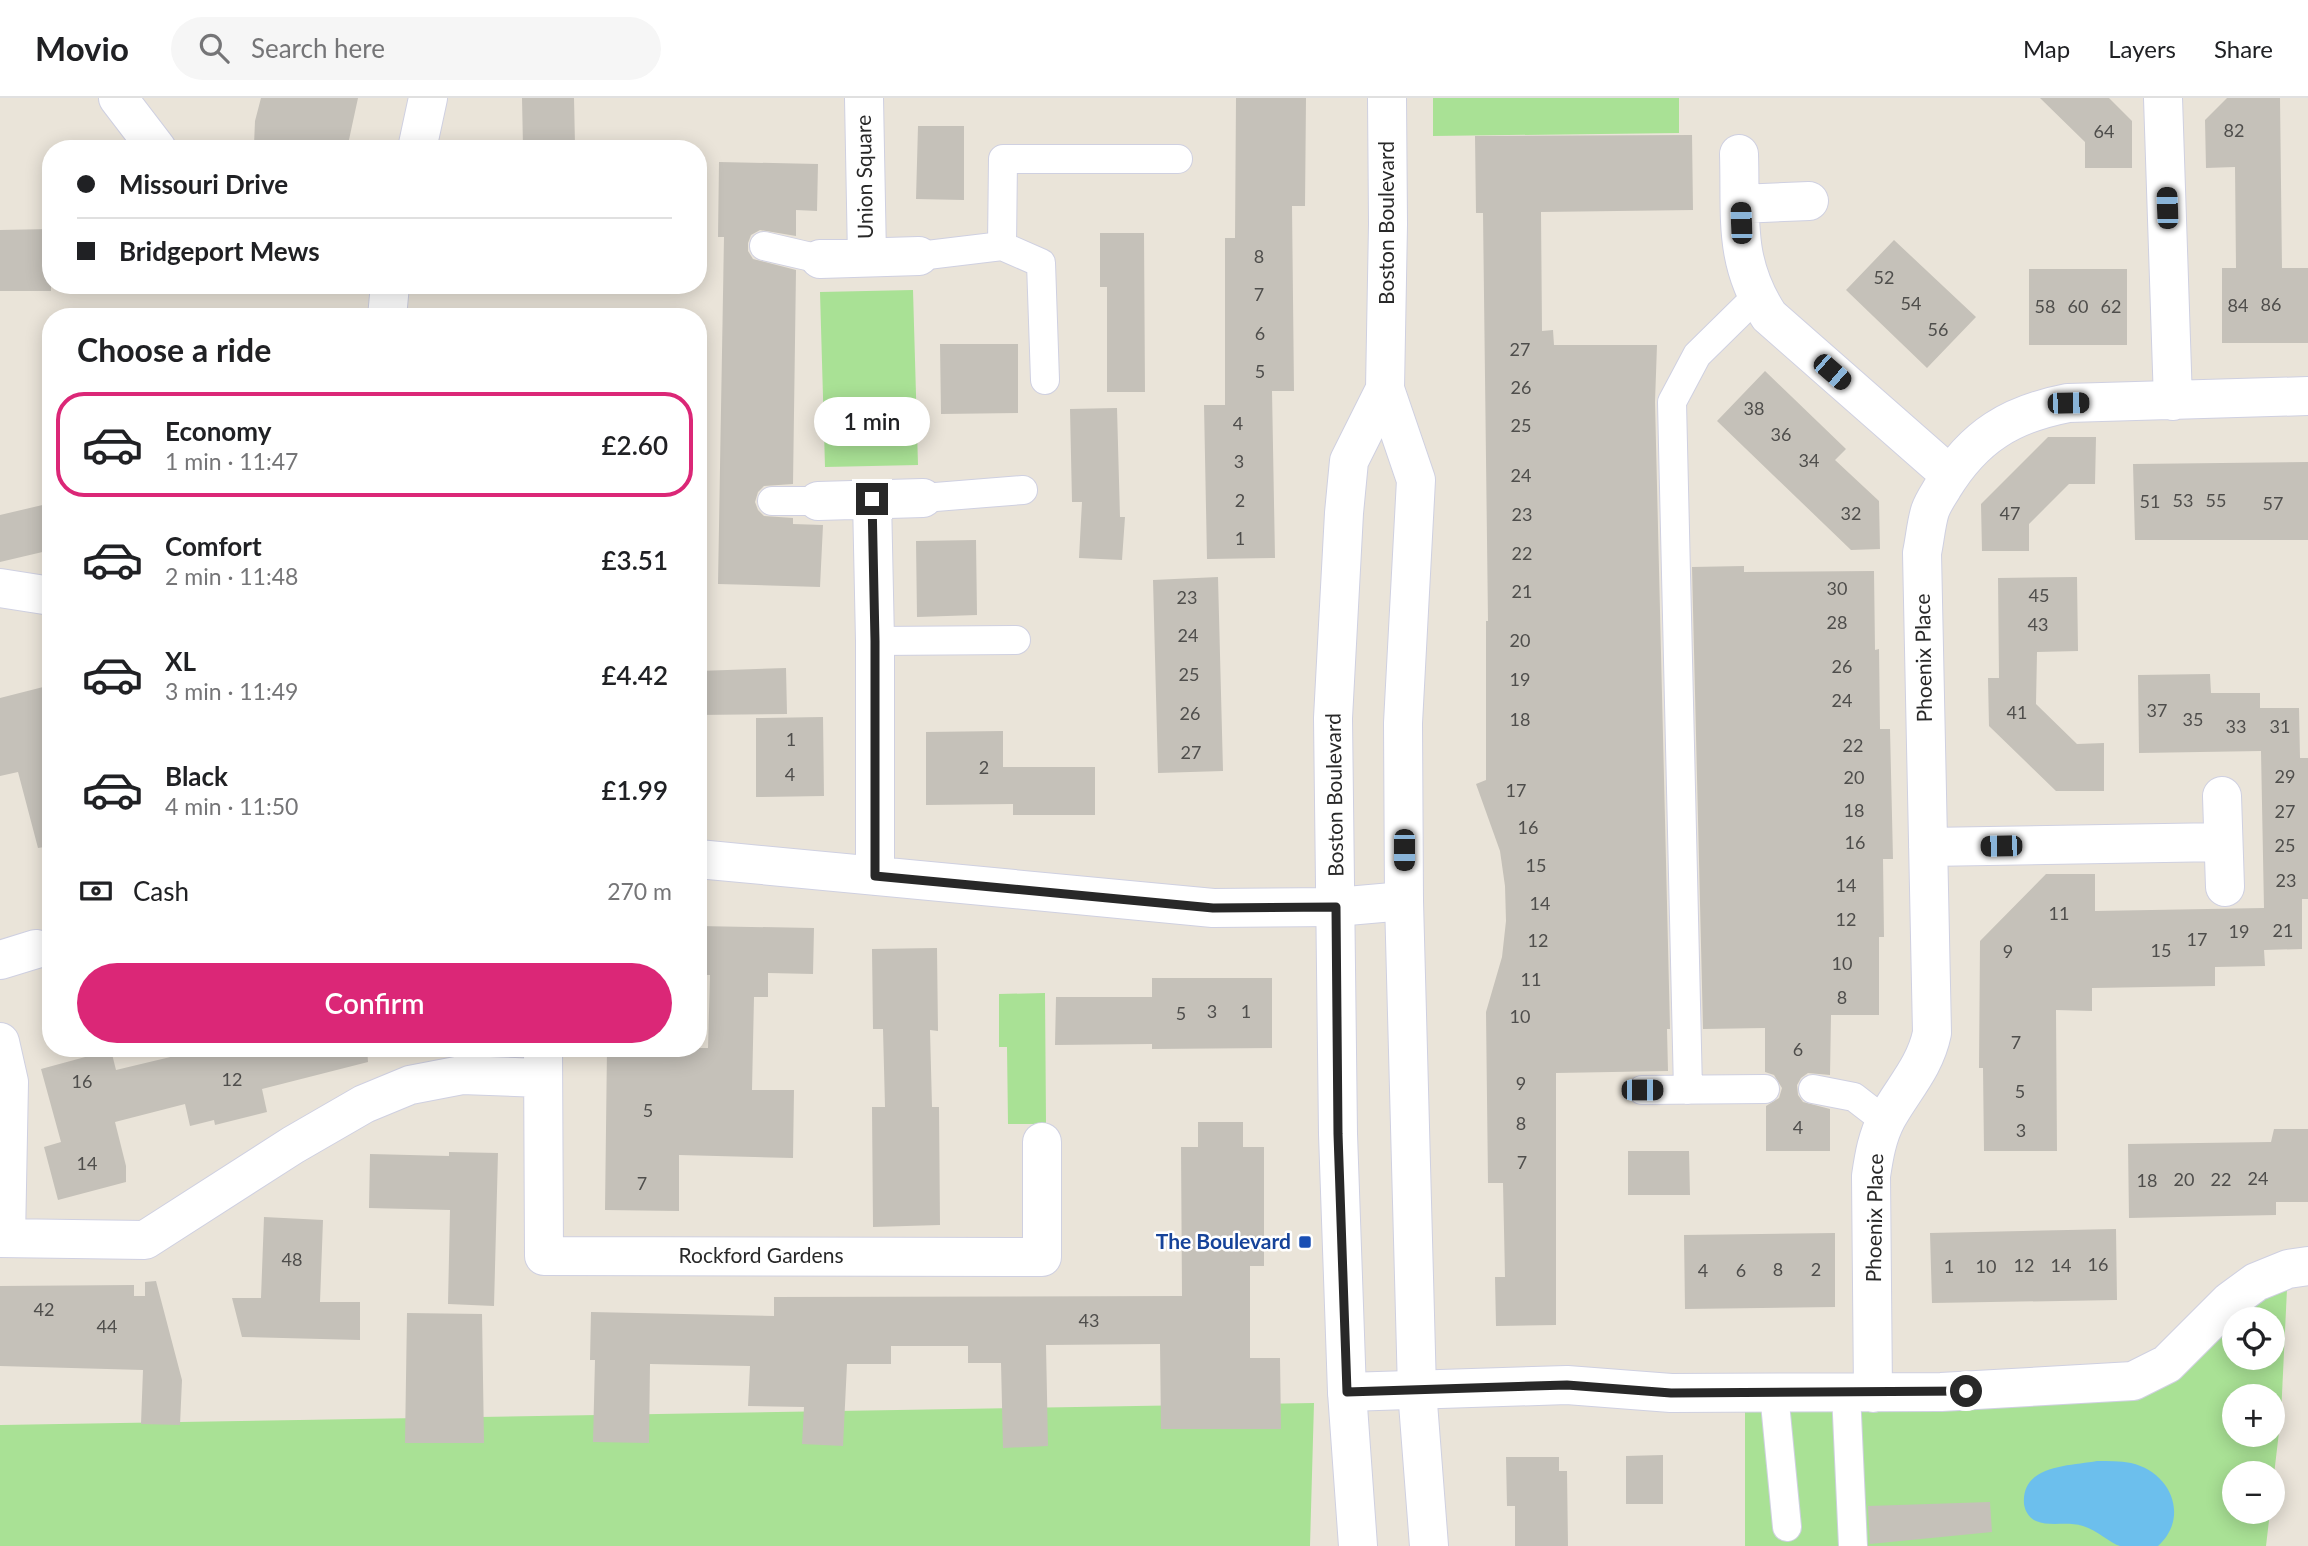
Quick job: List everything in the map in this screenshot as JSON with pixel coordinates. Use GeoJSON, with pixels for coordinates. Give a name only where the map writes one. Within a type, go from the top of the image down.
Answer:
{"type":"FeatureCollection","features":[{"type":"Feature","properties":{"kind":"street"},"geometry":{"type":"LineString","coordinates":[[118,98],[150,140]]}},
{"type":"Feature","properties":{"kind":"street"},"geometry":{"type":"LineString","coordinates":[[419,140],[428,98]]}},
{"type":"Feature","properties":{"kind":"street","name":"Union Square"},"geometry":{"type":"LineString","coordinates":[[864,98],[867,257]]}},
{"type":"Feature","properties":{"kind":"street","name":"Boston Boulevard"},"geometry":{"type":"LineString","coordinates":[[1387,98],[1385,389],[1416,480],[1403,723],[1404,901],[1417,1390],[1429,1546]]}},
{"type":"Feature","properties":{"kind":"street"},"geometry":{"type":"LineString","coordinates":[[2163,98],[2173,401]]}},
{"type":"Feature","properties":{"kind":"street"},"geometry":{"type":"LineString","coordinates":[[1739,154],[1745,270],[1756,296],[1769,316],[1951,475]]}},
{"type":"Feature","properties":{"kind":"street"},"geometry":{"type":"LineString","coordinates":[[1740,204],[1809,201]]}},
{"type":"Feature","properties":{"kind":"street","name":"Union Square"},"geometry":{"type":"LineString","coordinates":[[820,258],[919,256]]}},
{"type":"Feature","properties":{"kind":"street","name":"Boston Boulevard"},"geometry":{"type":"LineString","coordinates":[[1358,1546],[1347,1392],[1338,1134],[1333,718],[1349,461],[1385,389]]}},
{"type":"Feature","properties":{"kind":"street","name":"Phoenix Place"},"geometry":{"type":"LineString","coordinates":[[1859,1393],[1875,1145],[1885,1121],[1921,1067],[1932,1033],[1922,553],[1930,508],[1973,447],[2000,427],[2033,410],[2068,403],[2308,396]]}},
{"type":"Feature","properties":{"kind":"street"},"geometry":{"type":"LineString","coordinates":[[818,500],[923,498]]}},
{"type":"Feature","properties":{"kind":"street"},"geometry":{"type":"LineString","coordinates":[[872,499],[875,876]]}},
{"type":"Feature","properties":{"kind":"street"},"geometry":{"type":"LineString","coordinates":[[0,588],[42,595]]}},
{"type":"Feature","properties":{"kind":"street"},"geometry":{"type":"LineString","coordinates":[[2222,796],[2225,887]]}},
{"type":"Feature","properties":{"kind":"street"},"geometry":{"type":"LineString","coordinates":[[1928,847],[2223,842]]}},
{"type":"Feature","properties":{"kind":"street"},"geometry":{"type":"LineString","coordinates":[[707,860],[1213,908],[1336,907],[1404,901]]}},
{"type":"Feature","properties":{"kind":"street"},"geometry":{"type":"LineString","coordinates":[[0,960],[36,949]]}},
{"type":"Feature","properties":{"kind":"street","name":"Rockford Gardens"},"geometry":{"type":"LineString","coordinates":[[0,1042],[9,1082],[3,1238],[145,1240],[293,1145],[364,1104],[398,1090],[462,1075],[542,1063],[544,1256],[1042,1258],[1042,1142]]}},
{"type":"Feature","properties":{"kind":"street"},"geometry":{"type":"LineString","coordinates":[[1347,1392],[1567,1385],[1671,1393],[1859,1393],[2016,1389],[2133,1381],[2167,1364],[2230,1301],[2256,1282],[2288,1269],[2308,1266]]}},
{"type":"Feature","properties":{"kind":"lane"},"geometry":{"type":"LineString","coordinates":[[1002,246],[1003,159],[1178,159]]}},
{"type":"Feature","properties":{"kind":"lane"},"geometry":{"type":"LineString","coordinates":[[764,246],[820,258]]}},
{"type":"Feature","properties":{"kind":"lane"},"geometry":{"type":"LineString","coordinates":[[919,256],[1002,246],[1041,264],[1045,380]]}},
{"type":"Feature","properties":{"kind":"lane"},"geometry":{"type":"LineString","coordinates":[[1688,1090],[1672,402],[1698,355],[1756,296]]}},
{"type":"Feature","properties":{"kind":"lane"},"geometry":{"type":"LineString","coordinates":[[923,498],[1023,490]]}},
{"type":"Feature","properties":{"kind":"lane"},"geometry":{"type":"LineString","coordinates":[[772,501],[818,500]]}},
{"type":"Feature","properties":{"kind":"lane"},"geometry":{"type":"LineString","coordinates":[[875,641],[1016,640]]}},
{"type":"Feature","properties":{"kind":"lane"},"geometry":{"type":"LineString","coordinates":[[1813,1089],[1854,1097],[1885,1121]]}},
{"type":"Feature","properties":{"kind":"lane"},"geometry":{"type":"LineString","coordinates":[[1642,1090],[1766,1090]]}},
{"type":"Feature","properties":{"kind":"lane"},"geometry":{"type":"LineString","coordinates":[[1774,1393],[1787,1527]]}},
{"type":"Feature","properties":{"kind":"lane"},"geometry":{"type":"LineString","coordinates":[[1853,1546],[1859,1393]]}},
{"type":"Feature","properties":{"kind":"green space"},"geometry":{"type":"Polygon","coordinates":[[[1433,98],[1679,98],[1679,133],[1433,136],[1433,98]]]}},
{"type":"Feature","properties":{"kind":"green space"},"geometry":{"type":"Polygon","coordinates":[[[913,290],[918,465],[825,467],[820,292],[913,290]]]}},
{"type":"Feature","properties":{"kind":"green space"},"geometry":{"type":"Polygon","coordinates":[[[1045,993],[1046,1124],[1008,1124],[1007,1047],[999,1047],[999,994],[1045,993]]]}},
{"type":"Feature","properties":{"kind":"green space"},"geometry":{"type":"Polygon","coordinates":[[[2287,1289],[2285,1331],[2285,1307],[2233,1307],[2287,1289]]]}},
{"type":"Feature","properties":{"kind":"green space"},"geometry":{"type":"Polygon","coordinates":[[[2222,1317],[2222,1370],[2283,1370],[2282,1384],[2222,1384],[2222,1447],[2277,1447],[2276,1461],[2222,1461],[2222,1524],[2269,1524],[2266,1546],[1745,1546],[1745,1402],[2135,1396],[2222,1317]]]}},
{"type":"Feature","properties":{"kind":"green space"},"geometry":{"type":"Polygon","coordinates":[[[1314,1403],[1310,1546],[0,1546],[0,1425],[1314,1403]]]}},
{"type":"Feature","properties":{"kind":"water"},"geometry":{"type":"Polygon","coordinates":[[[2097,1461],[2127,1462],[2145,1468],[2166,1486],[2172,1497],[2173,1522],[2168,1534],[2158,1546],[2120,1546],[2083,1526],[2041,1523],[2028,1514],[2024,1504],[2025,1491],[2038,1475],[2061,1467],[2097,1461]]]}},
{"type":"Feature","properties":{"kind":"building"},"geometry":{"type":"Polygon","coordinates":[[[261,98],[358,98],[349,140],[254,140],[255,121],[261,98]]]}},
{"type":"Feature","properties":{"kind":"building"},"geometry":{"type":"Polygon","coordinates":[[[522,98],[574,98],[575,140],[523,140],[522,98]]]}},
{"type":"Feature","properties":{"kind":"building"},"geometry":{"type":"Polygon","coordinates":[[[1236,98],[1306,98],[1305,206],[1292,206],[1294,391],[1272,391],[1275,558],[1207,559],[1204,405],[1225,405],[1225,238],[1235,238],[1236,98]]]}},
{"type":"Feature","properties":{"kind":"building"},"geometry":{"type":"Polygon","coordinates":[[[2040,98],[2109,98],[2132,121],[2132,168],[2085,168],[2085,142],[2040,98]]]}},
{"type":"Feature","properties":{"kind":"building"},"geometry":{"type":"Polygon","coordinates":[[[2227,98],[2280,98],[2282,268],[2308,268],[2308,343],[2222,343],[2222,268],[2236,268],[2235,167],[2206,168],[2205,120],[2227,98]]]}},
{"type":"Feature","properties":{"kind":"building"},"geometry":{"type":"Polygon","coordinates":[[[918,126],[964,126],[964,200],[916,199],[918,126]]]}},
{"type":"Feature","properties":{"kind":"building"},"geometry":{"type":"Polygon","coordinates":[[[1692,135],[1693,210],[1541,212],[1542,331],[1553,330],[1554,345],[1657,345],[1655,402],[1670,1029],[1667,1029],[1668,1071],[1556,1073],[1556,1325],[1496,1326],[1495,1277],[1505,1277],[1503,1183],[1488,1183],[1486,1012],[1502,957],[1506,921],[1500,851],[1476,784],[1486,780],[1488,621],[1483,213],[1476,213],[1475,136],[1692,135]]]}},
{"type":"Feature","properties":{"kind":"building"},"geometry":{"type":"Polygon","coordinates":[[[719,162],[818,164],[817,211],[796,210],[796,236],[760,230],[751,235],[748,251],[753,259],[796,270],[793,484],[764,486],[758,492],[755,502],[764,516],[793,518],[793,524],[823,525],[820,587],[718,584],[724,237],[718,237],[719,162]]]}},
{"type":"Feature","properties":{"kind":"building"},"geometry":{"type":"Polygon","coordinates":[[[42,229],[42,291],[0,291],[0,230],[42,229]]]}},
{"type":"Feature","properties":{"kind":"building"},"geometry":{"type":"Polygon","coordinates":[[[1100,233],[1144,233],[1145,392],[1107,392],[1107,287],[1100,287],[1100,233]]]}},
{"type":"Feature","properties":{"kind":"building"},"geometry":{"type":"Polygon","coordinates":[[[1894,240],[1976,317],[1927,368],[1846,290],[1894,240]]]}},
{"type":"Feature","properties":{"kind":"building"},"geometry":{"type":"Polygon","coordinates":[[[2029,269],[2127,269],[2127,345],[2029,345],[2029,269]]]}},
{"type":"Feature","properties":{"kind":"building"},"geometry":{"type":"Polygon","coordinates":[[[940,344],[1018,344],[1018,413],[941,414],[940,344]]]}},
{"type":"Feature","properties":{"kind":"building"},"geometry":{"type":"Polygon","coordinates":[[[1765,371],[1846,449],[1835,460],[1879,501],[1880,549],[1851,550],[1717,421],[1765,371]]]}},
{"type":"Feature","properties":{"kind":"building"},"geometry":{"type":"Polygon","coordinates":[[[1117,408],[1120,517],[1125,517],[1122,560],[1079,558],[1082,502],[1072,502],[1070,409],[1117,408]]]}},
{"type":"Feature","properties":{"kind":"building"},"geometry":{"type":"Polygon","coordinates":[[[2048,437],[2096,437],[2095,484],[2069,484],[2029,524],[2029,551],[1982,551],[1981,504],[2048,437]]]}},
{"type":"Feature","properties":{"kind":"building"},"geometry":{"type":"Polygon","coordinates":[[[2308,462],[2308,540],[2135,540],[2133,464],[2308,462]]]}},
{"type":"Feature","properties":{"kind":"building"},"geometry":{"type":"Polygon","coordinates":[[[42,505],[42,552],[0,562],[0,515],[42,505]]]}},
{"type":"Feature","properties":{"kind":"building"},"geometry":{"type":"Polygon","coordinates":[[[976,540],[977,615],[917,617],[916,541],[976,540]]]}},
{"type":"Feature","properties":{"kind":"building"},"geometry":{"type":"Polygon","coordinates":[[[1744,566],[1744,572],[1874,571],[1880,729],[1890,729],[1893,859],[1883,859],[1884,937],[1879,937],[1879,1015],[1831,1015],[1830,1075],[1808,1073],[1797,1085],[1798,1095],[1803,1102],[1830,1109],[1830,1151],[1766,1151],[1766,1106],[1779,1098],[1782,1088],[1774,1075],[1765,1072],[1765,1028],[1703,1029],[1692,567],[1744,566]]]}},
{"type":"Feature","properties":{"kind":"building"},"geometry":{"type":"Polygon","coordinates":[[[1218,577],[1223,771],[1158,773],[1153,580],[1218,577]]]}},
{"type":"Feature","properties":{"kind":"building"},"geometry":{"type":"Polygon","coordinates":[[[2077,577],[2078,651],[2037,652],[2036,704],[2077,744],[2104,743],[2104,791],[2056,791],[1989,726],[1988,678],[1999,678],[1998,578],[2077,577]]]}},
{"type":"Feature","properties":{"kind":"building"},"geometry":{"type":"Polygon","coordinates":[[[786,668],[787,714],[707,715],[707,671],[786,668]]]}},
{"type":"Feature","properties":{"kind":"building"},"geometry":{"type":"Polygon","coordinates":[[[2210,674],[2211,693],[2260,693],[2260,708],[2299,708],[2300,758],[2308,758],[2308,899],[2302,899],[2302,949],[2264,950],[2265,966],[2215,967],[2215,986],[2092,988],[2092,1011],[2056,1010],[2057,1151],[1984,1151],[1983,1068],[1979,1068],[1980,941],[2046,874],[2095,874],[2095,911],[2264,908],[2261,751],[2139,753],[2138,675],[2210,674]]]}},
{"type":"Feature","properties":{"kind":"building"},"geometry":{"type":"Polygon","coordinates":[[[42,687],[42,847],[38,848],[18,772],[0,776],[0,698],[42,687]]]}},
{"type":"Feature","properties":{"kind":"building"},"geometry":{"type":"Polygon","coordinates":[[[823,717],[824,796],[756,797],[756,718],[823,717]]]}},
{"type":"Feature","properties":{"kind":"building"},"geometry":{"type":"Polygon","coordinates":[[[1003,731],[1003,767],[1095,767],[1095,815],[1013,815],[1013,804],[926,805],[926,732],[1003,731]]]}},
{"type":"Feature","properties":{"kind":"building"},"geometry":{"type":"Polygon","coordinates":[[[707,926],[814,928],[813,974],[768,973],[768,997],[754,997],[752,1090],[794,1090],[793,1158],[679,1155],[679,1211],[605,1210],[607,1057],[707,1057],[710,975],[707,975],[707,926]]]}},
{"type":"Feature","properties":{"kind":"building"},"geometry":{"type":"Polygon","coordinates":[[[937,948],[938,1031],[930,1030],[932,1107],[939,1107],[940,1225],[873,1227],[872,1107],[885,1107],[883,1029],[873,1029],[872,949],[937,948]]]}},
{"type":"Feature","properties":{"kind":"building"},"geometry":{"type":"Polygon","coordinates":[[[1152,978],[1272,978],[1272,1048],[1152,1049],[1152,1044],[1055,1045],[1056,997],[1152,997],[1152,978]]]}},
{"type":"Feature","properties":{"kind":"building"},"geometry":{"type":"Polygon","coordinates":[[[85,1057],[113,1057],[116,1070],[170,1057],[368,1057],[368,1062],[262,1089],[267,1112],[215,1125],[214,1120],[190,1126],[185,1104],[115,1122],[126,1166],[126,1182],[58,1200],[44,1147],[61,1142],[41,1069],[85,1057]]]}},
{"type":"Feature","properties":{"kind":"building"},"geometry":{"type":"Polygon","coordinates":[[[1198,1122],[1243,1122],[1243,1147],[1264,1147],[1264,1266],[1250,1266],[1250,1358],[1280,1358],[1281,1429],[1161,1429],[1160,1344],[1046,1345],[1048,1446],[1003,1448],[1001,1363],[968,1363],[968,1346],[891,1346],[891,1364],[847,1364],[843,1446],[802,1444],[804,1407],[748,1406],[750,1366],[650,1364],[649,1443],[593,1442],[595,1360],[590,1360],[591,1312],[774,1316],[774,1297],[1182,1296],[1181,1147],[1198,1147],[1198,1122]]]}},
{"type":"Feature","properties":{"kind":"building"},"geometry":{"type":"Polygon","coordinates":[[[2274,1129],[2308,1129],[2308,1202],[2276,1202],[2276,1215],[2129,1218],[2128,1144],[2271,1142],[2274,1129]]]}},
{"type":"Feature","properties":{"kind":"building"},"geometry":{"type":"Polygon","coordinates":[[[1628,1151],[1689,1151],[1690,1195],[1628,1195],[1628,1151]]]}},
{"type":"Feature","properties":{"kind":"building"},"geometry":{"type":"Polygon","coordinates":[[[449,1152],[498,1153],[494,1306],[448,1304],[450,1210],[369,1208],[370,1154],[449,1156],[449,1152]]]}},
{"type":"Feature","properties":{"kind":"building"},"geometry":{"type":"Polygon","coordinates":[[[264,1217],[323,1220],[320,1302],[360,1302],[360,1340],[242,1337],[232,1298],[261,1298],[264,1217]]]}},
{"type":"Feature","properties":{"kind":"building"},"geometry":{"type":"Polygon","coordinates":[[[2116,1229],[2117,1300],[1932,1303],[1930,1233],[2116,1229]]]}},
{"type":"Feature","properties":{"kind":"building"},"geometry":{"type":"Polygon","coordinates":[[[1835,1233],[1835,1307],[1685,1309],[1684,1235],[1835,1233]]]}},
{"type":"Feature","properties":{"kind":"building"},"geometry":{"type":"Polygon","coordinates":[[[156,1281],[182,1380],[180,1425],[141,1424],[143,1370],[0,1366],[0,1286],[134,1285],[134,1296],[145,1296],[145,1282],[156,1281]]]}},
{"type":"Feature","properties":{"kind":"building"},"geometry":{"type":"Polygon","coordinates":[[[407,1313],[482,1314],[484,1443],[405,1443],[407,1313]]]}},
{"type":"Feature","properties":{"kind":"building"},"geometry":{"type":"Polygon","coordinates":[[[1663,1455],[1663,1504],[1626,1504],[1626,1456],[1663,1455]]]}},
{"type":"Feature","properties":{"kind":"building"},"geometry":{"type":"Polygon","coordinates":[[[1506,1457],[1559,1457],[1559,1471],[1567,1471],[1568,1546],[1515,1546],[1515,1506],[1507,1506],[1506,1457]]]}},
{"type":"Feature","properties":{"kind":"building"},"geometry":{"type":"Polygon","coordinates":[[[1990,1502],[1992,1532],[1870,1544],[1868,1506],[1990,1502]]]}},
{"type":"Feature","properties":{"kind":"place","name":"The Boulevard"},"geometry":{"type":"Point","coordinates":[1305,1242]}},
{"type":"Feature","properties":{"kind":"route"},"geometry":{"type":"LineString","coordinates":[[872,499],[875,876],[979,888],[1213,908],[1336,907],[1338,1134],[1347,1392],[1567,1385],[1671,1393],[1966,1391]]}}]}
